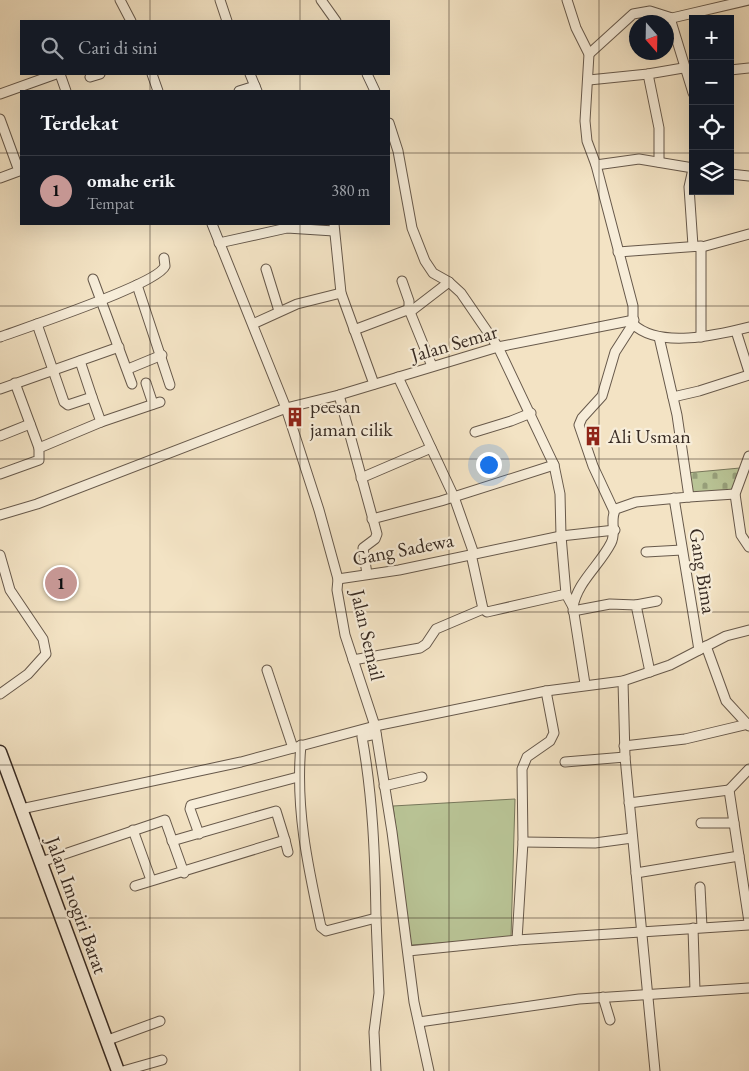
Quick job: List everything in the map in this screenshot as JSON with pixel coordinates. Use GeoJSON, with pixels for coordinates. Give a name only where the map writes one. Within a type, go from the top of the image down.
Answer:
{"type":"FeatureCollection","features":[{"type":"Feature","properties":{"kind":"main road","name":"Jalan Imogiri Barat"},"geometry":{"type":"LineString","coordinates":[[0,752],[118,1071]]}},
{"type":"Feature","properties":{"kind":"street"},"geometry":{"type":"LineString","coordinates":[[120,0],[130,20]]}},
{"type":"Feature","properties":{"kind":"street"},"geometry":{"type":"LineString","coordinates":[[220,0],[227,20]]}},
{"type":"Feature","properties":{"kind":"street"},"geometry":{"type":"LineString","coordinates":[[322,0],[335,20]]}},
{"type":"Feature","properties":{"kind":"street"},"geometry":{"type":"LineString","coordinates":[[567,0],[576,28],[589,54],[587,141],[596,165],[633,306],[633,322],[614,352],[602,396],[582,418],[579,425],[593,466],[614,511],[614,530],[611,543],[570,603]]}},
{"type":"Feature","properties":{"kind":"street"},"geometry":{"type":"LineString","coordinates":[[674,17],[749,0]]}},
{"type":"Feature","properties":{"kind":"street"},"geometry":{"type":"LineString","coordinates":[[633,15],[650,11],[661,15]]}},
{"type":"Feature","properties":{"kind":"street"},"geometry":{"type":"LineString","coordinates":[[589,54],[629,18]]}},
{"type":"Feature","properties":{"kind":"street"},"geometry":{"type":"LineString","coordinates":[[589,80],[688,72],[674,30]]}},
{"type":"Feature","properties":{"kind":"street"},"geometry":{"type":"LineString","coordinates":[[734,70],[749,68]]}},
{"type":"Feature","properties":{"kind":"street"},"geometry":{"type":"LineString","coordinates":[[648,74],[659,128],[659,162]]}},
{"type":"Feature","properties":{"kind":"street"},"geometry":{"type":"LineString","coordinates":[[0,94],[27,88],[54,75]]}},
{"type":"Feature","properties":{"kind":"street"},"geometry":{"type":"LineString","coordinates":[[60,75],[66,90]]}},
{"type":"Feature","properties":{"kind":"street"},"geometry":{"type":"LineString","coordinates":[[90,78],[98,75]]}},
{"type":"Feature","properties":{"kind":"street"},"geometry":{"type":"LineString","coordinates":[[152,75],[158,90]]}},
{"type":"Feature","properties":{"kind":"street"},"geometry":{"type":"LineString","coordinates":[[250,75],[256,89]]}},
{"type":"Feature","properties":{"kind":"street"},"geometry":{"type":"LineString","coordinates":[[367,75],[375,90]]}},
{"type":"Feature","properties":{"kind":"street"},"geometry":{"type":"LineString","coordinates":[[0,118],[3,136],[20,170],[0,178]]}},
{"type":"Feature","properties":{"kind":"street"},"geometry":{"type":"LineString","coordinates":[[390,127],[398,151],[412,228],[429,267],[433,273],[449,282],[461,292],[498,347],[531,413],[554,465],[560,494],[560,536],[585,684]]}},
{"type":"Feature","properties":{"kind":"street"},"geometry":{"type":"LineString","coordinates":[[596,165],[639,158],[689,168]]}},
{"type":"Feature","properties":{"kind":"street"},"geometry":{"type":"LineString","coordinates":[[734,174],[749,176]]}},
{"type":"Feature","properties":{"kind":"street"},"geometry":{"type":"LineString","coordinates":[[691,195],[698,246],[701,337]]}},
{"type":"Feature","properties":{"kind":"street","name":"Jalan Semail"},"geometry":{"type":"LineString","coordinates":[[212,225],[286,408],[320,510],[338,579],[344,626],[376,730],[392,832],[414,1002],[429,1071]]}},
{"type":"Feature","properties":{"kind":"street"},"geometry":{"type":"LineString","coordinates":[[220,243],[287,228],[334,228],[341,293],[374,384]]}},
{"type":"Feature","properties":{"kind":"street"},"geometry":{"type":"LineString","coordinates":[[618,252],[698,246],[749,234]]}},
{"type":"Feature","properties":{"kind":"street"},"geometry":{"type":"LineString","coordinates":[[0,337],[137,285],[161,272],[165,266],[164,258]]}},
{"type":"Feature","properties":{"kind":"street"},"geometry":{"type":"LineString","coordinates":[[266,269],[278,311]]}},
{"type":"Feature","properties":{"kind":"street"},"geometry":{"type":"LineString","coordinates":[[93,279],[132,384]]}},
{"type":"Feature","properties":{"kind":"street"},"geometry":{"type":"LineString","coordinates":[[402,281],[409,301],[410,311],[432,366]]}},
{"type":"Feature","properties":{"kind":"street"},"geometry":{"type":"LineString","coordinates":[[354,330],[406,310],[410,311],[449,282]]}},
{"type":"Feature","properties":{"kind":"street"},"geometry":{"type":"LineString","coordinates":[[137,285],[170,385]]}},
{"type":"Feature","properties":{"kind":"street"},"geometry":{"type":"LineString","coordinates":[[253,324],[278,311],[304,302],[341,293]]}},
{"type":"Feature","properties":{"kind":"street"},"geometry":{"type":"LineString","coordinates":[[633,322],[649,336],[659,337],[701,337],[749,327]]}},
{"type":"Feature","properties":{"kind":"street","name":"Jalan Semar"},"geometry":{"type":"LineString","coordinates":[[0,515],[37,504],[286,408],[339,395],[498,347],[633,322]]}},
{"type":"Feature","properties":{"kind":"street"},"geometry":{"type":"LineString","coordinates":[[37,324],[66,404],[92,397]]}},
{"type":"Feature","properties":{"kind":"street"},"geometry":{"type":"LineString","coordinates":[[673,397],[699,391],[749,373],[736,331]]}},
{"type":"Feature","properties":{"kind":"street"},"geometry":{"type":"LineString","coordinates":[[659,337],[673,397],[689,497]]}},
{"type":"Feature","properties":{"kind":"street"},"geometry":{"type":"LineString","coordinates":[[0,389],[119,347]]}},
{"type":"Feature","properties":{"kind":"street"},"geometry":{"type":"LineString","coordinates":[[128,369],[162,356]]}},
{"type":"Feature","properties":{"kind":"street"},"geometry":{"type":"LineString","coordinates":[[80,361],[101,422]]}},
{"type":"Feature","properties":{"kind":"street"},"geometry":{"type":"LineString","coordinates":[[398,377],[454,497],[472,554],[483,609]]}},
{"type":"Feature","properties":{"kind":"street"},"geometry":{"type":"LineString","coordinates":[[0,474],[39,460],[39,448],[16,383]]}},
{"type":"Feature","properties":{"kind":"street"},"geometry":{"type":"LineString","coordinates":[[39,448],[101,422],[156,403],[146,383]]}},
{"type":"Feature","properties":{"kind":"street"},"geometry":{"type":"LineString","coordinates":[[339,395],[377,534],[375,539],[363,548],[367,574]]}},
{"type":"Feature","properties":{"kind":"street"},"geometry":{"type":"LineString","coordinates":[[475,432],[531,413]]}},
{"type":"Feature","properties":{"kind":"street"},"geometry":{"type":"LineString","coordinates":[[0,436],[30,424]]}},
{"type":"Feature","properties":{"kind":"street"},"geometry":{"type":"LineString","coordinates":[[361,478],[431,448]]}},
{"type":"Feature","properties":{"kind":"street"},"geometry":{"type":"LineString","coordinates":[[749,456],[735,494],[741,535],[749,548]]}},
{"type":"Feature","properties":{"kind":"street"},"geometry":{"type":"LineString","coordinates":[[372,519],[454,497],[554,465]]}},
{"type":"Feature","properties":{"kind":"street"},"geometry":{"type":"LineString","coordinates":[[614,511],[627,504],[674,498],[735,494]]}},
{"type":"Feature","properties":{"kind":"street","name":"Gang Bima"},"geometry":{"type":"LineString","coordinates":[[674,498],[682,550],[703,648],[726,701],[748,725]]}},
{"type":"Feature","properties":{"kind":"street","name":"Gang Sadewa"},"geometry":{"type":"LineString","coordinates":[[338,579],[399,570],[560,536],[614,530]]}},
{"type":"Feature","properties":{"kind":"street"},"geometry":{"type":"LineString","coordinates":[[646,552],[682,550]]}},
{"type":"Feature","properties":{"kind":"street"},"geometry":{"type":"LineString","coordinates":[[0,555],[10,590],[43,639],[46,654],[28,674],[0,694]]}},
{"type":"Feature","properties":{"kind":"street"},"geometry":{"type":"LineString","coordinates":[[353,660],[424,647],[436,630],[483,609],[491,612],[570,603],[636,605],[656,600]]}},
{"type":"Feature","properties":{"kind":"street"},"geometry":{"type":"LineString","coordinates":[[636,605],[650,672]]}},
{"type":"Feature","properties":{"kind":"street"},"geometry":{"type":"LineString","coordinates":[[21,809],[242,762],[297,746],[546,691],[623,680],[670,665],[726,636],[749,630]]}},
{"type":"Feature","properties":{"kind":"street"},"geometry":{"type":"LineString","coordinates":[[267,670],[297,746],[304,850],[322,929],[326,931],[376,918]]}},
{"type":"Feature","properties":{"kind":"street"},"geometry":{"type":"LineString","coordinates":[[623,680],[624,746],[646,993],[655,1071]]}},
{"type":"Feature","properties":{"kind":"street"},"geometry":{"type":"LineString","coordinates":[[517,940],[523,842],[521,781],[523,763],[533,752],[550,741],[554,733],[546,691]]}},
{"type":"Feature","properties":{"kind":"street"},"geometry":{"type":"LineString","coordinates":[[624,746],[685,739],[748,725]]}},
{"type":"Feature","properties":{"kind":"street"},"geometry":{"type":"LineString","coordinates":[[374,1070],[374,1032],[379,993],[375,833],[362,737],[376,730]]}},
{"type":"Feature","properties":{"kind":"street"},"geometry":{"type":"LineString","coordinates":[[565,762],[625,757]]}},
{"type":"Feature","properties":{"kind":"street"},"geometry":{"type":"LineString","coordinates":[[629,803],[729,790],[749,769]]}},
{"type":"Feature","properties":{"kind":"street"},"geometry":{"type":"LineString","coordinates":[[369,779],[383,776]]}},
{"type":"Feature","properties":{"kind":"street"},"geometry":{"type":"LineString","coordinates":[[199,834],[190,808],[191,805],[298,777]]}},
{"type":"Feature","properties":{"kind":"street"},"geometry":{"type":"LineString","coordinates":[[384,786],[422,777]]}},
{"type":"Feature","properties":{"kind":"street"},"geometry":{"type":"LineString","coordinates":[[408,951],[517,940],[749,923],[747,897],[729,790]]}},
{"type":"Feature","properties":{"kind":"street"},"geometry":{"type":"LineString","coordinates":[[172,841],[276,811],[288,852]]}},
{"type":"Feature","properties":{"kind":"street"},"geometry":{"type":"LineString","coordinates":[[42,862],[164,820],[184,873]]}},
{"type":"Feature","properties":{"kind":"street"},"geometry":{"type":"LineString","coordinates":[[701,824],[734,823]]}},
{"type":"Feature","properties":{"kind":"street"},"geometry":{"type":"LineString","coordinates":[[133,830],[150,880]]}},
{"type":"Feature","properties":{"kind":"street"},"geometry":{"type":"LineString","coordinates":[[375,833],[392,832]]}},
{"type":"Feature","properties":{"kind":"street"},"geometry":{"type":"LineString","coordinates":[[523,842],[595,842],[632,838]]}},
{"type":"Feature","properties":{"kind":"street"},"geometry":{"type":"LineString","coordinates":[[135,886],[150,880],[184,873],[285,840]]}},
{"type":"Feature","properties":{"kind":"street"},"geometry":{"type":"LineString","coordinates":[[636,873],[739,856]]}},
{"type":"Feature","properties":{"kind":"street"},"geometry":{"type":"LineString","coordinates":[[695,991],[700,887]]}},
{"type":"Feature","properties":{"kind":"street"},"geometry":{"type":"LineString","coordinates":[[419,1022],[603,997],[749,988]]}},
{"type":"Feature","properties":{"kind":"street"},"geometry":{"type":"LineString","coordinates":[[603,997],[610,1020]]}},
{"type":"Feature","properties":{"kind":"street"},"geometry":{"type":"LineString","coordinates":[[108,1040],[160,1021]]}},
{"type":"Feature","properties":{"kind":"street"},"geometry":{"type":"LineString","coordinates":[[123,1071],[162,1060]]}},
{"type":"Feature","properties":{"kind":"green space"},"geometry":{"type":"Polygon","coordinates":[[[740,468],[732,492],[691,495],[686,473],[740,468]]]}},
{"type":"Feature","properties":{"kind":"green space"},"geometry":{"type":"Polygon","coordinates":[[[515,799],[511,938],[411,945],[393,806],[515,799]]]}},
{"type":"Feature","properties":{"kind":"place","name":"peesan jaman cilik"},"geometry":{"type":"Point","coordinates":[295,417]}},
{"type":"Feature","properties":{"kind":"place","name":"Ali Usman"},"geometry":{"type":"Point","coordinates":[593,436]}},
{"type":"Feature","properties":{"kind":"place","name":"omahe erik"},"geometry":{"type":"Point","coordinates":[61,583]}}]}
